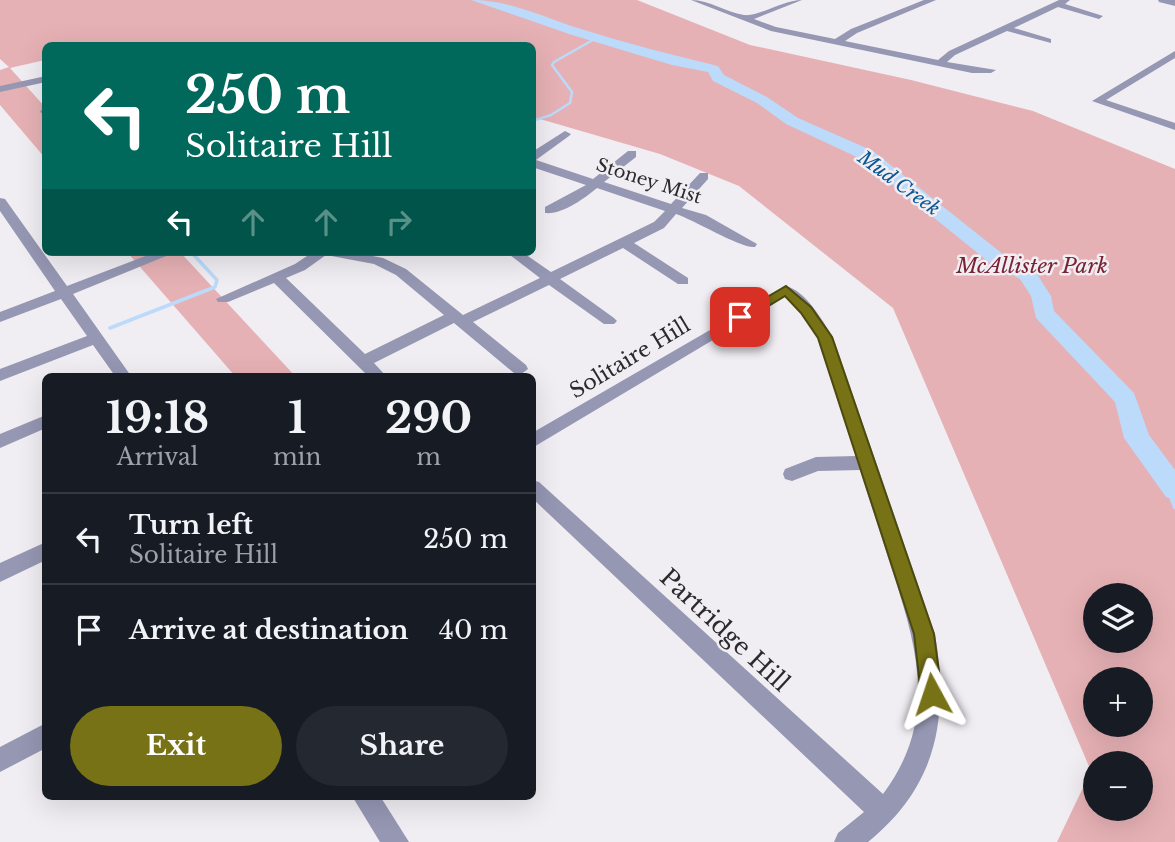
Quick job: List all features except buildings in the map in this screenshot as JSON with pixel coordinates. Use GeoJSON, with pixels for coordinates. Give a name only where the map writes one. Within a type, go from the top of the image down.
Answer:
{"type":"FeatureCollection","features":[{"type":"Feature","properties":{"kind":"street"},"geometry":{"type":"LineString","coordinates":[[695,0],[745,19],[837,42],[940,63],[991,70]]}},
{"type":"Feature","properties":{"kind":"street"},"geometry":{"type":"LineString","coordinates":[[745,19],[798,0]]}},
{"type":"Feature","properties":{"kind":"street"},"geometry":{"type":"LineString","coordinates":[[837,42],[854,31],[932,0]]}},
{"type":"Feature","properties":{"kind":"street"},"geometry":{"type":"LineString","coordinates":[[1162,0],[1175,4]]}},
{"type":"Feature","properties":{"kind":"street"},"geometry":{"type":"LineString","coordinates":[[940,63],[952,53],[1062,2],[1098,16]]}},
{"type":"Feature","properties":{"kind":"street"},"geometry":{"type":"LineString","coordinates":[[1006,29],[1048,41]]}},
{"type":"Feature","properties":{"kind":"street"},"geometry":{"type":"LineString","coordinates":[[1175,54],[1097,101],[1175,127]]}},
{"type":"Feature","properties":{"kind":"street"},"geometry":{"type":"LineString","coordinates":[[0,89],[42,80]]}},
{"type":"Feature","properties":{"kind":"street"},"geometry":{"type":"LineString","coordinates":[[536,155],[565,134]]}},
{"type":"Feature","properties":{"kind":"street"},"geometry":{"type":"LineString","coordinates":[[550,210],[571,201],[632,155]]}},
{"type":"Feature","properties":{"kind":"street","name":"Stoney Mist"},"geometry":{"type":"LineString","coordinates":[[536,164],[716,225],[750,244]]}},
{"type":"Feature","properties":{"kind":"street"},"geometry":{"type":"LineString","coordinates":[[363,362],[550,278],[659,225],[704,176]]}},
{"type":"Feature","properties":{"kind":"street"},"geometry":{"type":"LineString","coordinates":[[0,202],[7,224],[63,293],[120,373]]}},
{"type":"Feature","properties":{"kind":"street"},"geometry":{"type":"LineString","coordinates":[[623,242],[683,281]]}},
{"type":"Feature","properties":{"kind":"street"},"geometry":{"type":"LineString","coordinates":[[0,317],[159,256]]}},
{"type":"Feature","properties":{"kind":"street"},"geometry":{"type":"LineString","coordinates":[[223,299],[277,278],[315,256]]}},
{"type":"Feature","properties":{"kind":"street"},"geometry":{"type":"LineString","coordinates":[[351,256],[378,261],[394,268],[520,369]]}},
{"type":"Feature","properties":{"kind":"street"},"geometry":{"type":"LineString","coordinates":[[519,256],[609,321]]}},
{"type":"Feature","properties":{"kind":"street"},"geometry":{"type":"LineString","coordinates":[[277,278],[375,373]]}},
{"type":"Feature","properties":{"kind":"street","name":"Solitaire Hill"},"geometry":{"type":"LineString","coordinates":[[536,439],[786,290],[806,310],[825,337],[867,463]]}},
{"type":"Feature","properties":{"kind":"street"},"geometry":{"type":"LineString","coordinates":[[0,375],[96,338]]}},
{"type":"Feature","properties":{"kind":"street"},"geometry":{"type":"LineString","coordinates":[[0,441],[42,423]]}},
{"type":"Feature","properties":{"kind":"street"},"geometry":{"type":"LineString","coordinates":[[792,474],[816,464],[867,463],[924,634],[931,670],[932,694],[925,736],[916,762],[894,800],[847,842]]}},
{"type":"Feature","properties":{"kind":"street","name":"Partridge Hill"},"geometry":{"type":"LineString","coordinates":[[536,491],[883,812]]}},
{"type":"Feature","properties":{"kind":"street"},"geometry":{"type":"LineString","coordinates":[[0,573],[42,552]]}},
{"type":"Feature","properties":{"kind":"street"},"geometry":{"type":"LineString","coordinates":[[0,760],[42,737]]}},
{"type":"Feature","properties":{"kind":"street"},"geometry":{"type":"LineString","coordinates":[[368,800],[396,842]]}},
{"type":"Feature","properties":{"kind":"green space","name":"McAllister Park"},"geometry":{"type":"Polygon","coordinates":[[[0,0],[637,0],[750,45],[911,80],[1033,111],[1175,169],[1175,842],[1057,842],[1083,788],[1083,821],[1153,821],[1153,751],[1083,752],[893,308],[739,186],[660,154],[540,119],[536,120],[536,42],[42,42],[42,61],[10,68],[42,104],[42,154],[0,105],[0,70],[9,67],[0,59],[0,0]]]}},
{"type":"Feature","properties":{"kind":"green space"},"geometry":{"type":"Polygon","coordinates":[[[130,256],[184,256],[292,373],[232,373],[130,256]]]}},
{"type":"Feature","properties":{"kind":"waterway","name":"Mud Creek"},"geometry":{"type":"LineString","coordinates":[[477,0],[507,6],[574,31],[677,62],[713,69],[718,78],[762,100],[792,121],[867,155],[997,259],[1028,275],[1041,296],[1044,313],[1126,399],[1137,438],[1175,490]]}},
{"type":"Feature","properties":{"kind":"waterway"},"geometry":{"type":"LineString","coordinates":[[536,120],[551,115],[570,103],[572,92],[552,65],[554,62],[598,37]]}},
{"type":"Feature","properties":{"kind":"waterway"},"geometry":{"type":"LineString","coordinates":[[110,328],[215,287],[217,280],[195,256]]}},
{"type":"Feature","properties":{"kind":"waterway"},"geometry":{"type":"LineString","coordinates":[[1165,480],[1175,507]]}},
{"type":"Feature","properties":{"kind":"route"},"geometry":{"type":"LineString","coordinates":[[740,317],[786,290],[799,301],[825,337],[924,634],[931,670],[932,694]]}}]}
